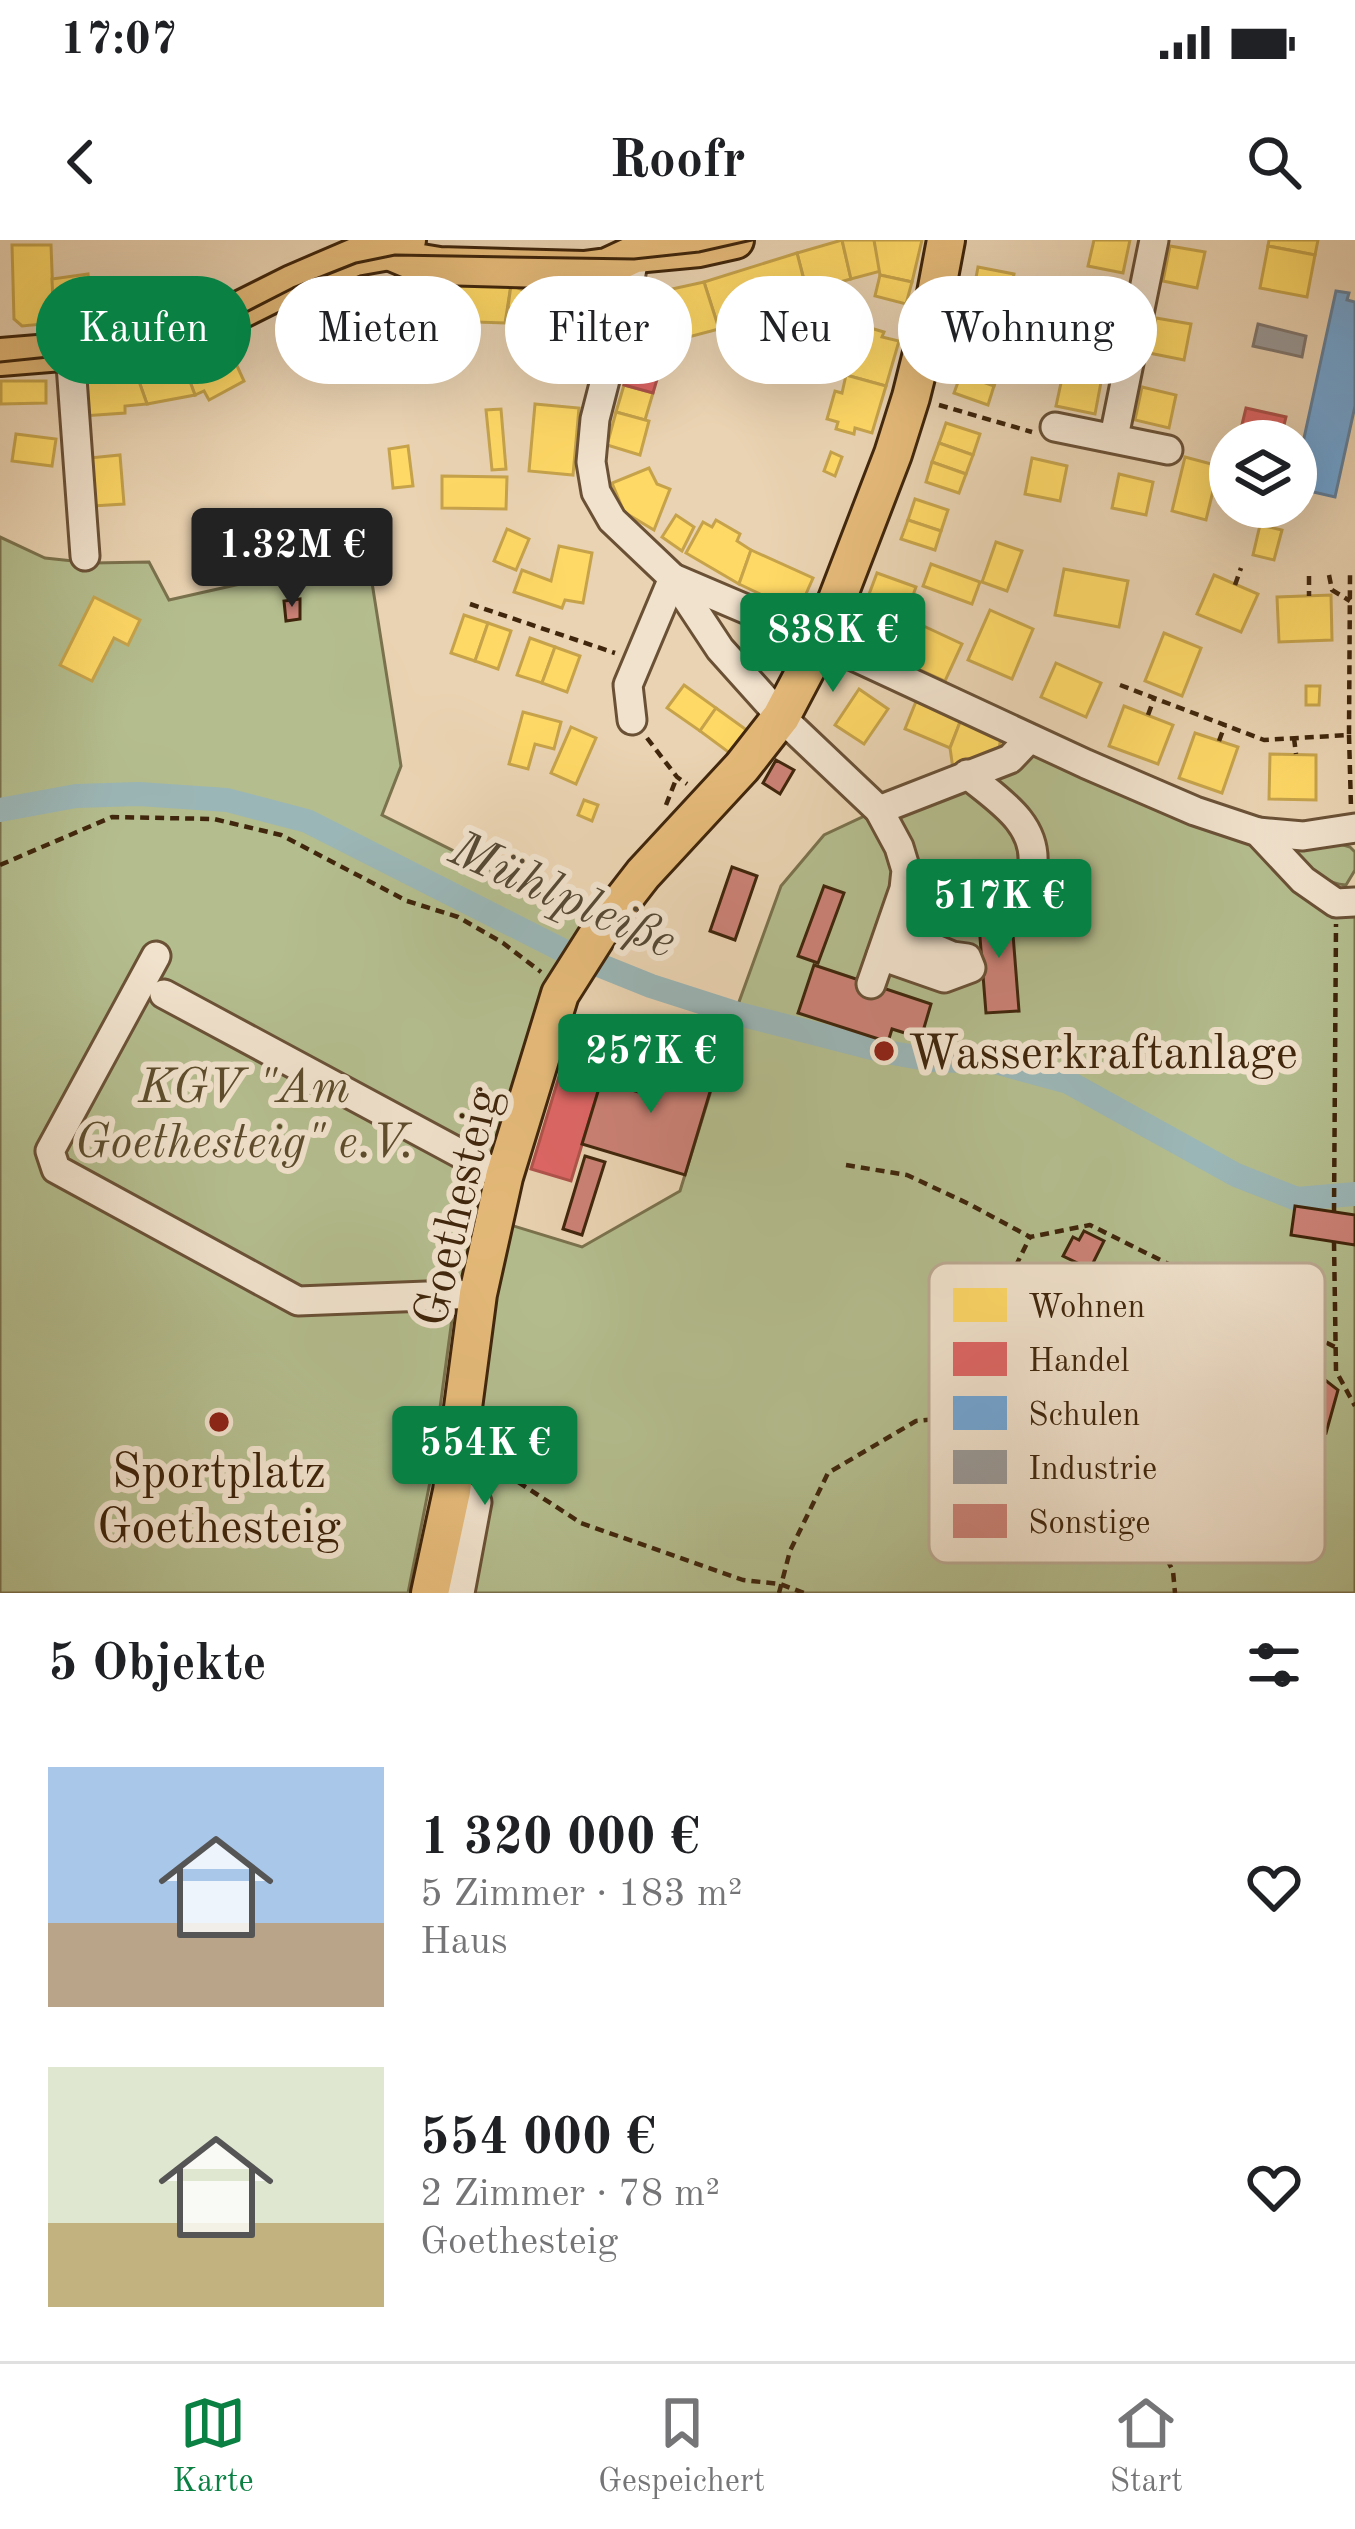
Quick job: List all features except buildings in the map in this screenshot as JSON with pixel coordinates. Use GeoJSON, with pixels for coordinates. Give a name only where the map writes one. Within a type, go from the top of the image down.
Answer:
{"type":"FeatureCollection","features":[{"type":"Feature","properties":{"kind":"main road"},"geometry":{"type":"LineString","coordinates":[[251,304],[393,244],[415,262],[439,266],[570,270],[607,267],[635,247],[699,248],[735,240]]}},
{"type":"Feature","properties":{"kind":"main road","name":"Goethesteig"},"geometry":{"type":"LineString","coordinates":[[430,1593],[452,1491],[478,1294],[504,1177],[566,983],[643,874],[742,767],[781,717],[821,640],[911,397],[946,240]]}},
{"type":"Feature","properties":{"kind":"main road"},"geometry":{"type":"LineString","coordinates":[[0,357],[36,354]]}},
{"type":"Feature","properties":{"kind":"street"},"geometry":{"type":"LineString","coordinates":[[1114,437],[1154,240]]}},
{"type":"Feature","properties":{"kind":"street"},"geometry":{"type":"LineString","coordinates":[[635,247],[595,419],[591,462],[596,492],[612,520],[673,578],[720,650],[781,717],[879,810],[906,870],[904,890],[871,984]]}},
{"type":"Feature","properties":{"kind":"street"},"geometry":{"type":"LineString","coordinates":[[72,384],[85,556]]}},
{"type":"Feature","properties":{"kind":"street"},"geometry":{"type":"LineString","coordinates":[[1055,427],[1168,449]]}},
{"type":"Feature","properties":{"kind":"street"},"geometry":{"type":"LineString","coordinates":[[673,578],[821,640],[1028,739],[1195,811],[1258,832],[1303,836],[1353,829]]}},
{"type":"Feature","properties":{"kind":"street"},"geometry":{"type":"LineString","coordinates":[[632,720],[628,686],[673,578]]}},
{"type":"Feature","properties":{"kind":"street"},"geometry":{"type":"LineString","coordinates":[[879,810],[1010,759],[1028,739]]}},
{"type":"Feature","properties":{"kind":"street"},"geometry":{"type":"LineString","coordinates":[[968,774],[1024,824],[1033,842],[1032,875],[1027,889],[1016,897]]}},
{"type":"Feature","properties":{"kind":"street"},"geometry":{"type":"LineString","coordinates":[[1258,832],[1303,880],[1346,902]]}},
{"type":"Feature","properties":{"kind":"street"},"geometry":{"type":"LineString","coordinates":[[156,956],[50,1150],[56,1169],[298,1301],[478,1294]]}},
{"type":"Feature","properties":{"kind":"street"},"geometry":{"type":"LineString","coordinates":[[164,994],[504,1177]]}},
{"type":"Feature","properties":{"kind":"street"},"geometry":{"type":"LineString","coordinates":[[452,1491],[476,1502],[460,1593]]}},
{"type":"Feature","properties":{"kind":"path"},"geometry":{"type":"LineString","coordinates":[[911,397],[1026,431],[1049,435],[1055,427]]}},
{"type":"Feature","properties":{"kind":"path"},"geometry":{"type":"LineString","coordinates":[[1235,585],[1241,568]]}},
{"type":"Feature","properties":{"kind":"path"},"geometry":{"type":"LineString","coordinates":[[1309,575],[1309,596]]}},
{"type":"Feature","properties":{"kind":"path"},"geometry":{"type":"LineString","coordinates":[[1328,575],[1332,590],[1350,601]]}},
{"type":"Feature","properties":{"kind":"path"},"geometry":{"type":"LineString","coordinates":[[1350,575],[1353,829]]}},
{"type":"Feature","properties":{"kind":"path"},"geometry":{"type":"LineString","coordinates":[[470,604],[638,660]]}},
{"type":"Feature","properties":{"kind":"path"},"geometry":{"type":"LineString","coordinates":[[1120,685],[1264,740],[1349,735]]}},
{"type":"Feature","properties":{"kind":"path"},"geometry":{"type":"LineString","coordinates":[[1148,715],[1154,699]]}},
{"type":"Feature","properties":{"kind":"path"},"geometry":{"type":"LineString","coordinates":[[632,720],[677,776],[709,802]]}},
{"type":"Feature","properties":{"kind":"path"},"geometry":{"type":"LineString","coordinates":[[1220,741],[1225,725]]}},
{"type":"Feature","properties":{"kind":"path"},"geometry":{"type":"LineString","coordinates":[[1294,738],[1297,754]]}},
{"type":"Feature","properties":{"kind":"path"},"geometry":{"type":"LineString","coordinates":[[0,865],[112,817],[214,819],[281,835],[407,901],[458,917],[503,943],[554,982],[566,983]]}},
{"type":"Feature","properties":{"kind":"path"},"geometry":{"type":"LineString","coordinates":[[1334,1212],[1346,902]]}},
{"type":"Feature","properties":{"kind":"path"},"geometry":{"type":"LineString","coordinates":[[846,1165],[907,1175],[1030,1237],[1090,1225],[1166,1263]]}},
{"type":"Feature","properties":{"kind":"path"},"geometry":{"type":"LineString","coordinates":[[1017,1263],[1030,1237]]}},
{"type":"Feature","properties":{"kind":"path"},"geometry":{"type":"LineString","coordinates":[[1334,1241],[1336,1371],[1355,1406]]}},
{"type":"Feature","properties":{"kind":"path"},"geometry":{"type":"LineString","coordinates":[[1325,1342],[1335,1347]]}},
{"type":"Feature","properties":{"kind":"path"},"geometry":{"type":"LineString","coordinates":[[779,1593],[790,1551],[828,1474],[916,1421],[929,1420]]}},
{"type":"Feature","properties":{"kind":"path"},"geometry":{"type":"LineString","coordinates":[[460,1426],[492,1465],[580,1523],[742,1580],[780,1584],[804,1593]]}},
{"type":"Feature","properties":{"kind":"path"},"geometry":{"type":"LineString","coordinates":[[1169,1563],[1175,1593]]}},
{"type":"Feature","properties":{"kind":"green space","name":"KGV \"Am Goethesteig\" e.V."},"geometry":{"type":"Polygon","coordinates":[[[364,532],[401,766],[382,815],[588,918],[564,951],[550,983],[454,1304],[430,1482],[408,1593],[0,1593],[0,537],[45,558],[149,562],[169,600],[262,579],[304,546],[364,532]]]}},
{"type":"Feature","properties":{"kind":"green space"},"geometry":{"type":"Polygon","coordinates":[[[1029,739],[1195,811],[1355,902],[1355,1593],[430,1593],[474,1586],[492,1465],[460,1426],[494,1220],[582,1247],[680,1191],[735,1013],[781,886],[824,835],[1029,739]]]}},
{"type":"Feature","properties":{"kind":"green space"},"geometry":{"type":"Polygon","coordinates":[[[1337,843],[1355,852],[1355,870],[1346,885],[1324,878],[1294,854],[1299,849],[1337,843]]]}},
{"type":"Feature","properties":{"kind":"waterway","name":"Mühlpleiße"},"geometry":{"type":"LineString","coordinates":[[0,810],[76,796],[139,794],[227,800],[307,821],[564,951],[651,986],[887,1052],[932,1060],[995,1062],[1068,1082],[1236,1175],[1297,1199],[1355,1194]]}},
{"type":"Feature","properties":{"kind":"tram line"},"geometry":{"type":"LineString","coordinates":[[0,362],[165,345],[215,328],[293,288],[356,263],[395,255],[634,259],[752,240]]}},
{"type":"Feature","properties":{"kind":"place","name":"Wasserkraftanlage"},"geometry":{"type":"Point","coordinates":[884,1051]}},
{"type":"Feature","properties":{"kind":"place","name":"Sportplatz Goethesteig"},"geometry":{"type":"Point","coordinates":[219,1422]}}]}
